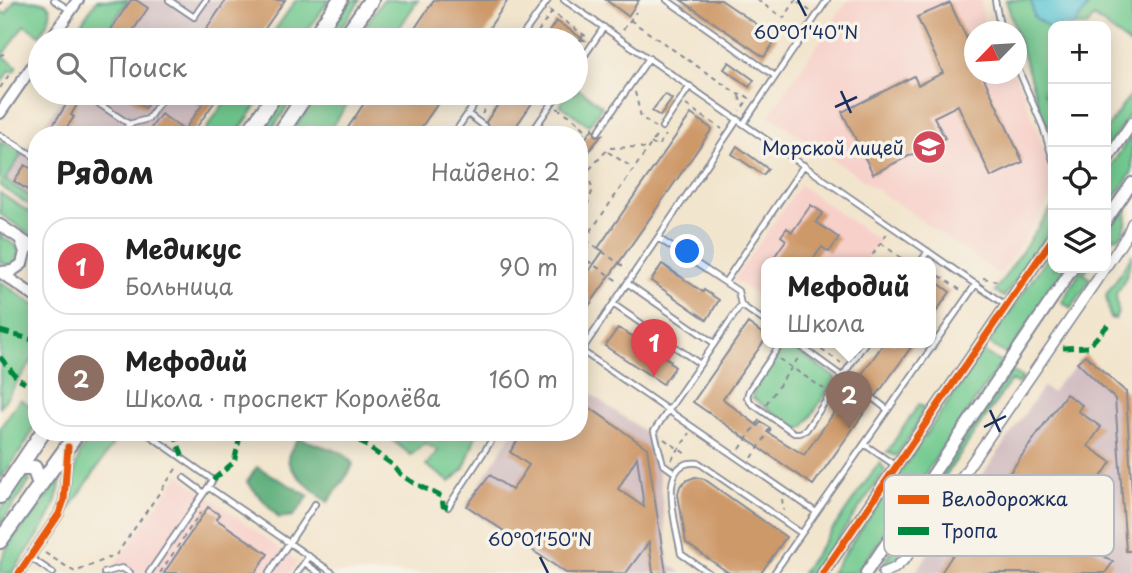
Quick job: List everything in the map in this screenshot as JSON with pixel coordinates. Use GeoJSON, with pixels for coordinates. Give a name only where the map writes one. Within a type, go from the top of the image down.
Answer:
{"type":"FeatureCollection","features":[{"type":"Feature","properties":{"kind":"main road"},"geometry":{"type":"LineString","coordinates":[[320,28],[340,0]]}},
{"type":"Feature","properties":{"kind":"main road"},"geometry":{"type":"LineString","coordinates":[[351,28],[371,0]]}},
{"type":"Feature","properties":{"kind":"main road"},"geometry":{"type":"LineString","coordinates":[[253,126],[268,105]]}},
{"type":"Feature","properties":{"kind":"main road"},"geometry":{"type":"LineString","coordinates":[[287,126],[300,105]]}},
{"type":"Feature","properties":{"kind":"main road"},"geometry":{"type":"LineString","coordinates":[[0,496],[37,441]]}},
{"type":"Feature","properties":{"kind":"main road"},"geometry":{"type":"LineString","coordinates":[[0,541],[72,441]]}},
{"type":"Feature","properties":{"kind":"main road"},"geometry":{"type":"LineString","coordinates":[[19,468],[34,468],[40,484]]}},
{"type":"Feature","properties":{"kind":"street"},"geometry":{"type":"LineString","coordinates":[[58,28],[78,0]]}},
{"type":"Feature","properties":{"kind":"street"},"geometry":{"type":"LineString","coordinates":[[0,112],[28,74]]}},
{"type":"Feature","properties":{"kind":"street"},"geometry":{"type":"LineString","coordinates":[[1111,154],[1132,123]]}},
{"type":"Feature","properties":{"kind":"street"},"geometry":{"type":"LineString","coordinates":[[1111,214],[1132,183]]}},
{"type":"Feature","properties":{"kind":"street"},"geometry":{"type":"LineString","coordinates":[[1111,258],[1132,223]]}},
{"type":"Feature","properties":{"kind":"street"},"geometry":{"type":"LineString","coordinates":[[0,225],[28,244]]}},
{"type":"Feature","properties":{"kind":"street"},"geometry":{"type":"LineString","coordinates":[[0,272],[12,271],[22,264],[24,252],[20,238]]}},
{"type":"Feature","properties":{"kind":"street"},"geometry":{"type":"LineString","coordinates":[[890,475],[1048,245]]}},
{"type":"Feature","properties":{"kind":"street"},"geometry":{"type":"LineString","coordinates":[[0,272],[28,292]]}},
{"type":"Feature","properties":{"kind":"street"},"geometry":{"type":"LineString","coordinates":[[933,475],[1070,273]]}},
{"type":"Feature","properties":{"kind":"street"},"geometry":{"type":"LineString","coordinates":[[963,475],[1101,273]]}},
{"type":"Feature","properties":{"kind":"street"},"geometry":{"type":"LineString","coordinates":[[19,573],[59,514],[64,500],[68,447]]}},
{"type":"Feature","properties":{"kind":"street"},"geometry":{"type":"LineString","coordinates":[[823,573],[884,484]]}},
{"type":"Feature","properties":{"kind":"street"},"geometry":{"type":"LineString","coordinates":[[866,573],[884,546]]}},
{"type":"Feature","properties":{"kind":"street"},"geometry":{"type":"LineString","coordinates":[[884,573],[895,568],[907,556]]}},
{"type":"Feature","properties":{"kind":"lane"},"geometry":{"type":"LineString","coordinates":[[54,0],[70,10]]}},
{"type":"Feature","properties":{"kind":"lane"},"geometry":{"type":"LineString","coordinates":[[169,0],[194,17],[206,0]]}},
{"type":"Feature","properties":{"kind":"lane"},"geometry":{"type":"LineString","coordinates":[[527,28],[548,0]]}},
{"type":"Feature","properties":{"kind":"lane"},"geometry":{"type":"LineString","coordinates":[[564,0],[1007,306]]}},
{"type":"Feature","properties":{"kind":"lane"},"geometry":{"type":"LineString","coordinates":[[667,0],[775,76]]}},
{"type":"Feature","properties":{"kind":"lane"},"geometry":{"type":"LineString","coordinates":[[588,339],[728,134],[775,76],[827,0]]}},
{"type":"Feature","properties":{"kind":"lane"},"geometry":{"type":"LineString","coordinates":[[995,0],[999,21]]}},
{"type":"Feature","properties":{"kind":"lane"},"geometry":{"type":"LineString","coordinates":[[588,50],[604,27]]}},
{"type":"Feature","properties":{"kind":"lane"},"geometry":{"type":"LineString","coordinates":[[598,132],[649,58]]}},
{"type":"Feature","properties":{"kind":"lane"},"geometry":{"type":"LineString","coordinates":[[1025,84],[1049,147]]}},
{"type":"Feature","properties":{"kind":"lane"},"geometry":{"type":"LineString","coordinates":[[662,127],[690,86]]}},
{"type":"Feature","properties":{"kind":"lane"},"geometry":{"type":"LineString","coordinates":[[101,105],[129,124],[148,119],[158,105]]}},
{"type":"Feature","properties":{"kind":"lane"},"geometry":{"type":"LineString","coordinates":[[459,126],[474,105]]}},
{"type":"Feature","properties":{"kind":"lane"},"geometry":{"type":"LineString","coordinates":[[536,126],[550,105]]}},
{"type":"Feature","properties":{"kind":"lane"},"geometry":{"type":"LineString","coordinates":[[468,114],[484,126]]}},
{"type":"Feature","properties":{"kind":"lane"},"geometry":{"type":"LineString","coordinates":[[0,135],[28,152]]}},
{"type":"Feature","properties":{"kind":"lane"},"geometry":{"type":"LineString","coordinates":[[725,282],[804,164]]}},
{"type":"Feature","properties":{"kind":"lane"},"geometry":{"type":"LineString","coordinates":[[658,237],[738,291],[741,305],[761,319]]}},
{"type":"Feature","properties":{"kind":"lane"},"geometry":{"type":"LineString","coordinates":[[924,257],[928,251]]}},
{"type":"Feature","properties":{"kind":"lane"},"geometry":{"type":"LineString","coordinates":[[936,342],[976,284]]}},
{"type":"Feature","properties":{"kind":"lane"},"geometry":{"type":"LineString","coordinates":[[626,285],[714,343]]}},
{"type":"Feature","properties":{"kind":"lane"},"geometry":{"type":"LineString","coordinates":[[613,304],[700,364]]}},
{"type":"Feature","properties":{"kind":"lane"},"geometry":{"type":"LineString","coordinates":[[674,472],[663,464],[653,431],[741,305]]}},
{"type":"Feature","properties":{"kind":"lane"},"geometry":{"type":"LineString","coordinates":[[778,348],[747,397],[794,433],[806,430],[862,348]]}},
{"type":"Feature","properties":{"kind":"lane"},"geometry":{"type":"LineString","coordinates":[[774,573],[932,348]]}},
{"type":"Feature","properties":{"kind":"lane"},"geometry":{"type":"LineString","coordinates":[[805,349],[854,385]]}},
{"type":"Feature","properties":{"kind":"lane"},"geometry":{"type":"LineString","coordinates":[[588,355],[816,512]]}},
{"type":"Feature","properties":{"kind":"lane"},"geometry":{"type":"LineString","coordinates":[[874,399],[888,410]]}},
{"type":"Feature","properties":{"kind":"lane"},"geometry":{"type":"LineString","coordinates":[[149,573],[213,480],[158,441]]}},
{"type":"Feature","properties":{"kind":"lane"},"geometry":{"type":"LineString","coordinates":[[448,506],[491,441]]}},
{"type":"Feature","properties":{"kind":"lane"},"geometry":{"type":"LineString","coordinates":[[864,444],[896,466]]}},
{"type":"Feature","properties":{"kind":"lane"},"geometry":{"type":"LineString","coordinates":[[709,573],[681,554],[671,487],[674,472],[688,462],[699,463],[801,533]]}},
{"type":"Feature","properties":{"kind":"lane"},"geometry":{"type":"LineString","coordinates":[[184,478],[204,493]]}},
{"type":"Feature","properties":{"kind":"lane"},"geometry":{"type":"LineString","coordinates":[[208,487],[333,573]]}},
{"type":"Feature","properties":{"kind":"lane"},"geometry":{"type":"LineString","coordinates":[[269,573],[315,504]]}},
{"type":"Feature","properties":{"kind":"lane"},"geometry":{"type":"LineString","coordinates":[[298,573],[309,556]]}},
{"type":"Feature","properties":{"kind":"lane"},"geometry":{"type":"LineString","coordinates":[[30,558],[53,573]]}},
{"type":"Feature","properties":{"kind":"lane"},"geometry":{"type":"LineString","coordinates":[[305,563],[319,573]]}},
{"type":"Feature","properties":{"kind":"lane"},"geometry":{"type":"LineString","coordinates":[[104,573],[122,568],[130,573]]}},
{"type":"Feature","properties":{"kind":"path"},"geometry":{"type":"LineString","coordinates":[[0,5],[4,0]]}},
{"type":"Feature","properties":{"kind":"path"},"geometry":{"type":"LineString","coordinates":[[757,0],[784,18],[796,0],[806,8]]}},
{"type":"Feature","properties":{"kind":"path"},"geometry":{"type":"LineString","coordinates":[[543,6],[575,28]]}},
{"type":"Feature","properties":{"kind":"path"},"geometry":{"type":"LineString","coordinates":[[541,28],[552,12]]}},
{"type":"Feature","properties":{"kind":"path"},"geometry":{"type":"LineString","coordinates":[[618,37],[636,12]]}},
{"type":"Feature","properties":{"kind":"path"},"geometry":{"type":"LineString","coordinates":[[630,20],[739,95],[743,106]]}},
{"type":"Feature","properties":{"kind":"path"},"geometry":{"type":"LineString","coordinates":[[588,37],[594,41]]}},
{"type":"Feature","properties":{"kind":"path"},"geometry":{"type":"LineString","coordinates":[[0,88],[11,72]]}},
{"type":"Feature","properties":{"kind":"path"},"geometry":{"type":"LineString","coordinates":[[588,236],[660,131],[641,117],[633,81]]}},
{"type":"Feature","properties":{"kind":"path"},"geometry":{"type":"LineString","coordinates":[[739,95],[742,93],[749,98],[739,112]]}},
{"type":"Feature","properties":{"kind":"path"},"geometry":{"type":"LineString","coordinates":[[680,101],[728,134]]}},
{"type":"Feature","properties":{"kind":"path"},"geometry":{"type":"LineString","coordinates":[[473,126],[488,105]]}},
{"type":"Feature","properties":{"kind":"path"},"geometry":{"type":"LineString","coordinates":[[552,105],[581,126]]}},
{"type":"Feature","properties":{"kind":"path"},"geometry":{"type":"LineString","coordinates":[[588,171],[609,148],[619,146],[647,150]]}},
{"type":"Feature","properties":{"kind":"path"},"geometry":{"type":"LineString","coordinates":[[607,151],[634,169]]}},
{"type":"Feature","properties":{"kind":"path"},"geometry":{"type":"LineString","coordinates":[[588,178],[593,189],[588,203]]}},
{"type":"Feature","properties":{"kind":"path"},"geometry":{"type":"LineString","coordinates":[[871,257],[884,237]]}},
{"type":"Feature","properties":{"kind":"path"},"geometry":{"type":"LineString","coordinates":[[588,242],[634,274]]}},
{"type":"Feature","properties":{"kind":"path"},"geometry":{"type":"LineString","coordinates":[[880,243],[900,257]]}},
{"type":"Feature","properties":{"kind":"path"},"geometry":{"type":"LineString","coordinates":[[588,261],[626,285]]}},
{"type":"Feature","properties":{"kind":"path"},"geometry":{"type":"LineString","coordinates":[[936,274],[968,296]]}},
{"type":"Feature","properties":{"kind":"path"},"geometry":{"type":"LineString","coordinates":[[983,278],[997,281]]}},
{"type":"Feature","properties":{"kind":"path"},"geometry":{"type":"LineString","coordinates":[[819,348],[842,364]]}},
{"type":"Feature","properties":{"kind":"path"},"geometry":{"type":"LineString","coordinates":[[735,456],[805,349]]}},
{"type":"Feature","properties":{"kind":"path"},"geometry":{"type":"LineString","coordinates":[[774,354],[831,394]]}},
{"type":"Feature","properties":{"kind":"path"},"geometry":{"type":"LineString","coordinates":[[747,464],[777,421]]}},
{"type":"Feature","properties":{"kind":"path"},"geometry":{"type":"LineString","coordinates":[[666,466],[694,427]]}},
{"type":"Feature","properties":{"kind":"path"},"geometry":{"type":"LineString","coordinates":[[656,437],[660,436],[686,454],[688,462]]}},
{"type":"Feature","properties":{"kind":"path"},"geometry":{"type":"LineString","coordinates":[[45,553],[75,572],[116,555],[183,458]]}},
{"type":"Feature","properties":{"kind":"path"},"geometry":{"type":"LineString","coordinates":[[780,487],[786,523]]}},
{"type":"Feature","properties":{"kind":"path"},"geometry":{"type":"LineString","coordinates":[[160,573],[199,515]]}},
{"type":"Feature","properties":{"kind":"shaded area"},"geometry":{"type":"Polygon","coordinates":[[[128,0],[285,0],[265,28],[109,28],[128,0]]]}},
{"type":"Feature","properties":{"kind":"shaded area","name":"Морской лицей"},"geometry":{"type":"Polygon","coordinates":[[[848,0],[981,0],[984,21],[964,21],[964,84],[1019,84],[1048,166],[1048,202],[1000,275],[769,115],[848,0]]]}},
{"type":"Feature","properties":{"kind":"shaded area"},"geometry":{"type":"Polygon","coordinates":[[[58,105],[212,105],[197,126],[43,126],[58,105]]]}},
{"type":"Feature","properties":{"kind":"shaded area"},"geometry":{"type":"Polygon","coordinates":[[[28,147],[28,195],[5,180],[28,147]]]}},
{"type":"Feature","properties":{"kind":"shaded area"},"geometry":{"type":"Polygon","coordinates":[[[800,185],[879,241],[868,257],[761,257],[761,298],[734,280],[800,185]]]}},
{"type":"Feature","properties":{"kind":"shaded area"},"geometry":{"type":"Polygon","coordinates":[[[1085,355],[1126,392],[1132,495],[1132,573],[915,573],[927,556],[1114,556],[1114,475],[982,475],[1043,387],[1052,393],[1085,355]]]}},
{"type":"Feature","properties":{"kind":"shaded area"},"geometry":{"type":"Polygon","coordinates":[[[588,392],[651,436],[660,482],[669,564],[682,573],[560,573],[465,507],[507,441],[588,441],[588,392]]]}},
{"type":"Feature","properties":{"kind":"shaded area"},"geometry":{"type":"Polygon","coordinates":[[[179,475],[298,562],[290,573],[119,573],[112,568],[179,475]]]}},
{"type":"Feature","properties":{"kind":"green space"},"geometry":{"type":"Polygon","coordinates":[[[15,0],[43,2],[50,9],[44,28],[29,28],[24,25],[3,56],[17,66],[14,72],[10,70],[0,84],[0,11],[6,14],[15,0]]]}},
{"type":"Feature","properties":{"kind":"green space"},"geometry":{"type":"Polygon","coordinates":[[[97,0],[128,0],[109,28],[77,28],[97,0]]]}},
{"type":"Feature","properties":{"kind":"green space"},"geometry":{"type":"Polygon","coordinates":[[[296,0],[329,0],[309,28],[276,28],[296,0]]]}},
{"type":"Feature","properties":{"kind":"green space"},"geometry":{"type":"Polygon","coordinates":[[[351,0],[360,0],[341,28],[331,28],[351,0]]]}},
{"type":"Feature","properties":{"kind":"green space"},"geometry":{"type":"Polygon","coordinates":[[[383,0],[418,0],[399,28],[363,28],[383,0]]]}},
{"type":"Feature","properties":{"kind":"green space"},"geometry":{"type":"Polygon","coordinates":[[[1006,0],[1132,0],[1132,46],[1111,30],[1111,21],[1099,21],[1094,17],[1091,21],[1048,21],[1048,84],[1043,92],[1048,98],[1048,125],[1043,119],[1027,68],[1027,21],[1013,21],[1006,0]]]}},
{"type":"Feature","properties":{"kind":"green space"},"geometry":{"type":"Polygon","coordinates":[[[1132,92],[1132,111],[1111,142],[1111,123],[1132,92]]]}},
{"type":"Feature","properties":{"kind":"green space"},"geometry":{"type":"Polygon","coordinates":[[[588,96],[602,106],[589,125],[560,105],[588,105],[588,96]]]}},
{"type":"Feature","properties":{"kind":"green space"},"geometry":{"type":"Polygon","coordinates":[[[223,105],[257,105],[242,126],[208,126],[223,105]]]}},
{"type":"Feature","properties":{"kind":"green space"},"geometry":{"type":"Polygon","coordinates":[[[279,105],[289,105],[274,126],[265,126],[279,105]]]}},
{"type":"Feature","properties":{"kind":"green space"},"geometry":{"type":"Polygon","coordinates":[[[311,105],[347,105],[332,126],[296,126],[311,105]]]}},
{"type":"Feature","properties":{"kind":"green space"},"geometry":{"type":"Polygon","coordinates":[[[1132,134],[1132,172],[1111,204],[1111,166],[1132,134]]]}},
{"type":"Feature","properties":{"kind":"green space"},"geometry":{"type":"Polygon","coordinates":[[[0,141],[22,154],[5,180],[28,195],[28,204],[0,186],[0,141]]]}},
{"type":"Feature","properties":{"kind":"green space"},"geometry":{"type":"Polygon","coordinates":[[[0,193],[28,211],[28,233],[0,214],[0,193]]]}},
{"type":"Feature","properties":{"kind":"green space"},"geometry":{"type":"Polygon","coordinates":[[[1128,201],[1126,224],[1121,236],[1115,238],[1111,236],[1111,225],[1128,201]]]}},
{"type":"Feature","properties":{"kind":"green space"},"geometry":{"type":"Polygon","coordinates":[[[1048,213],[1048,233],[1004,297],[995,291],[1048,213]]]}},
{"type":"Feature","properties":{"kind":"green space"},"geometry":{"type":"Polygon","coordinates":[[[0,235],[17,246],[19,256],[13,264],[0,262],[0,235]]]}},
{"type":"Feature","properties":{"kind":"green space"},"geometry":{"type":"Polygon","coordinates":[[[1132,255],[1127,275],[1116,293],[1118,313],[1115,319],[1110,318],[1106,295],[1132,255]]]}},
{"type":"Feature","properties":{"kind":"green space"},"geometry":{"type":"Polygon","coordinates":[[[1048,256],[1048,273],[1064,273],[1007,355],[989,343],[1048,256]]]}},
{"type":"Feature","properties":{"kind":"green space"},"geometry":{"type":"Polygon","coordinates":[[[1079,273],[1085,273],[1091,279],[1071,308],[1062,302],[1079,273]]]}},
{"type":"Feature","properties":{"kind":"green space"},"geometry":{"type":"Polygon","coordinates":[[[0,281],[28,301],[28,367],[0,407],[0,281]]]}},
{"type":"Feature","properties":{"kind":"green space"},"geometry":{"type":"Polygon","coordinates":[[[783,348],[793,348],[836,378],[804,427],[797,430],[752,397],[783,348]]]}},
{"type":"Feature","properties":{"kind":"green space"},"geometry":{"type":"Polygon","coordinates":[[[983,351],[1001,363],[924,475],[898,475],[983,351]]]}},
{"type":"Feature","properties":{"kind":"green space"},"geometry":{"type":"Polygon","coordinates":[[[1011,370],[1023,378],[1018,384],[1011,380],[946,475],[939,475],[1011,370]]]}},
{"type":"Feature","properties":{"kind":"green space"},"geometry":{"type":"Polygon","coordinates":[[[20,399],[28,404],[28,440],[0,480],[0,428],[20,399]]]}},
{"type":"Feature","properties":{"kind":"green space"},"geometry":{"type":"Polygon","coordinates":[[[919,404],[924,407],[914,430],[896,456],[887,452],[919,404]]]}},
{"type":"Feature","properties":{"kind":"green space"},"geometry":{"type":"Polygon","coordinates":[[[115,441],[69,510],[67,509],[77,460],[86,442],[115,441]]]}},
{"type":"Feature","properties":{"kind":"green space"},"geometry":{"type":"Polygon","coordinates":[[[296,441],[307,441],[343,453],[353,464],[328,502],[293,470],[289,464],[289,454],[296,441]]]}},
{"type":"Feature","properties":{"kind":"green space"},"geometry":{"type":"Polygon","coordinates":[[[393,441],[474,441],[464,469],[450,482],[426,465],[438,451],[425,443],[411,455],[393,441]]]}},
{"type":"Feature","properties":{"kind":"green space"},"geometry":{"type":"Polygon","coordinates":[[[880,462],[885,471],[814,573],[802,573],[880,462]]]}},
{"type":"Feature","properties":{"kind":"green space"},"geometry":{"type":"Polygon","coordinates":[[[257,467],[309,496],[293,516],[279,518],[247,482],[257,467]]]}},
{"type":"Feature","properties":{"kind":"green space"},"geometry":{"type":"Polygon","coordinates":[[[24,476],[30,481],[0,525],[0,511],[24,476]]]}},
{"type":"Feature","properties":{"kind":"green space"},"geometry":{"type":"Polygon","coordinates":[[[59,478],[61,479],[54,505],[43,529],[12,573],[0,573],[7,547],[40,507],[59,478]]]}},
{"type":"Feature","properties":{"kind":"green space"},"geometry":{"type":"Polygon","coordinates":[[[884,496],[884,534],[857,573],[831,573],[884,496]]]}},
{"type":"Feature","properties":{"kind":"green space"},"geometry":{"type":"Polygon","coordinates":[[[888,556],[899,556],[898,558],[881,568],[888,556]]]}},
{"type":"Feature","properties":{"kind":"water"},"geometry":{"type":"Polygon","coordinates":[[[1031,0],[1092,0],[1077,21],[1048,21],[1048,27],[1034,17],[1031,0]]]}},
{"type":"Feature","properties":{"kind":"building"},"geometry":{"type":"Polygon","coordinates":[[[131,0],[136,0],[148,8],[135,28],[112,28],[131,0]]]}},
{"type":"Feature","properties":{"kind":"building"},"geometry":{"type":"Polygon","coordinates":[[[226,0],[285,0],[265,28],[207,28],[226,0]]]}},
{"type":"Feature","properties":{"kind":"building"},"geometry":{"type":"Polygon","coordinates":[[[434,0],[508,0],[489,28],[415,28],[434,0]]]}},
{"type":"Feature","properties":{"kind":"building"},"geometry":{"type":"Polygon","coordinates":[[[606,0],[639,0],[628,16],[606,0]]]}},
{"type":"Feature","properties":{"kind":"building"},"geometry":{"type":"Polygon","coordinates":[[[681,0],[721,0],[777,38],[764,57],[681,0]]]}},
{"type":"Feature","properties":{"kind":"building"},"geometry":{"type":"Polygon","coordinates":[[[950,3],[964,33],[964,84],[987,84],[1023,162],[991,177],[958,105],[934,117],[945,138],[873,174],[842,112],[914,76],[918,85],[943,73],[917,17],[950,3]]]}},
{"type":"Feature","properties":{"kind":"building"},"geometry":{"type":"Polygon","coordinates":[[[556,21],[567,28],[551,28],[556,21]]]}},
{"type":"Feature","properties":{"kind":"building"},"geometry":{"type":"Polygon","coordinates":[[[729,62],[754,80],[749,87],[724,69],[729,62]]]}},
{"type":"Feature","properties":{"kind":"building"},"geometry":{"type":"Polygon","coordinates":[[[665,94],[672,99],[660,116],[652,111],[665,94]]]}},
{"type":"Feature","properties":{"kind":"building"},"geometry":{"type":"Polygon","coordinates":[[[66,105],[77,105],[71,115],[74,117],[68,126],[52,126],[66,105]]]}},
{"type":"Feature","properties":{"kind":"building"},"geometry":{"type":"Polygon","coordinates":[[[202,105],[212,105],[197,126],[187,126],[202,105]]]}},
{"type":"Feature","properties":{"kind":"building"},"geometry":{"type":"Polygon","coordinates":[[[363,105],[437,105],[422,126],[349,126],[363,105]]]}},
{"type":"Feature","properties":{"kind":"building"},"geometry":{"type":"Polygon","coordinates":[[[498,105],[531,105],[516,126],[487,126],[486,122],[498,105]]]}},
{"type":"Feature","properties":{"kind":"building"},"geometry":{"type":"Polygon","coordinates":[[[161,114],[178,126],[152,126],[161,114]]]}},
{"type":"Feature","properties":{"kind":"building"},"geometry":{"type":"Polygon","coordinates":[[[691,114],[712,129],[588,307],[588,270],[603,251],[598,248],[691,114]]]}},
{"type":"Feature","properties":{"kind":"building"},"geometry":{"type":"Polygon","coordinates":[[[593,128],[596,136],[602,135],[588,152],[588,135],[593,128]]]}},
{"type":"Feature","properties":{"kind":"building"},"geometry":{"type":"Polygon","coordinates":[[[737,146],[768,169],[763,175],[732,154],[737,146]]]}},
{"type":"Feature","properties":{"kind":"building"},"geometry":{"type":"Polygon","coordinates":[[[25,165],[28,167],[28,190],[14,181],[25,165]]]}},
{"type":"Feature","properties":{"kind":"building"},"geometry":{"type":"Polygon","coordinates":[[[811,205],[823,213],[816,222],[839,238],[829,252],[822,247],[814,257],[774,257],[786,240],[781,236],[787,228],[792,232],[811,205]]]}},
{"type":"Feature","properties":{"kind":"building"},"geometry":{"type":"Polygon","coordinates":[[[662,264],[719,300],[707,320],[651,281],[662,264]]]}},
{"type":"Feature","properties":{"kind":"building"},"geometry":{"type":"Polygon","coordinates":[[[936,282],[950,292],[936,312],[936,282]]]}},
{"type":"Feature","properties":{"kind":"building"},"geometry":{"type":"Polygon","coordinates":[[[748,323],[761,333],[761,345],[723,399],[758,426],[761,422],[770,428],[767,432],[804,455],[851,389],[857,388],[857,381],[880,348],[910,348],[877,395],[870,397],[871,403],[813,485],[693,402],[748,323]]]}},
{"type":"Feature","properties":{"kind":"building"},"geometry":{"type":"Polygon","coordinates":[[[618,328],[634,337],[637,343],[653,354],[655,351],[671,361],[675,367],[663,384],[605,346],[618,328]]]}},
{"type":"Feature","properties":{"kind":"building"},"geometry":{"type":"Polygon","coordinates":[[[1085,355],[1126,392],[1132,495],[1132,551],[1126,551],[1115,399],[1077,362],[1085,355]]]}},
{"type":"Feature","properties":{"kind":"building"},"geometry":{"type":"Polygon","coordinates":[[[1066,394],[1082,405],[1078,411],[1101,427],[1088,446],[1111,462],[1102,475],[1008,475],[1066,394]]]}},
{"type":"Feature","properties":{"kind":"building"},"geometry":{"type":"Polygon","coordinates":[[[588,406],[647,448],[666,573],[653,573],[649,542],[626,573],[566,573],[467,506],[490,475],[512,490],[529,465],[510,452],[517,441],[588,441],[588,406]],[[637,457],[618,489],[644,507],[637,457]]]}},
{"type":"Feature","properties":{"kind":"building"},"geometry":{"type":"Polygon","coordinates":[[[695,477],[704,479],[786,537],[761,573],[729,573],[686,543],[678,494],[680,486],[695,477]]]}},
{"type":"Feature","properties":{"kind":"building"},"geometry":{"type":"Polygon","coordinates":[[[208,507],[220,515],[216,519],[268,554],[255,573],[164,573],[208,507]]]}},
{"type":"Feature","properties":{"kind":"building"},"geometry":{"type":"Polygon","coordinates":[[[952,556],[1104,556],[1113,562],[1105,573],[941,573],[952,556]]]}},
{"type":"Feature","properties":{"kind":"marked path"},"geometry":{"type":"LineString","coordinates":[[1063,348],[1088,347],[1108,325]]}},
{"type":"Feature","properties":{"kind":"marked path"},"geometry":{"type":"LineString","coordinates":[[0,331],[28,339]]}},
{"type":"Feature","properties":{"kind":"marked path"},"geometry":{"type":"LineString","coordinates":[[0,357],[18,379],[25,383]]}},
{"type":"Feature","properties":{"kind":"marked path"},"geometry":{"type":"LineString","coordinates":[[177,441],[183,458]]}},
{"type":"Feature","properties":{"kind":"marked path"},"geometry":{"type":"LineString","coordinates":[[213,480],[234,462],[239,441]]}},
{"type":"Feature","properties":{"kind":"marked path"},"geometry":{"type":"LineString","coordinates":[[360,441],[393,465],[400,474],[442,497],[443,506],[448,507]]}},
{"type":"Feature","properties":{"kind":"cycle path"},"geometry":{"type":"LineString","coordinates":[[890,475],[1048,245]]}},
{"type":"Feature","properties":{"kind":"cycle path"},"geometry":{"type":"LineString","coordinates":[[19,573],[59,514],[64,500],[68,447]]}},
{"type":"Feature","properties":{"kind":"cycle path"},"geometry":{"type":"LineString","coordinates":[[823,573],[884,484]]}},
{"type":"Feature","properties":{"kind":"place","name":"Морской лицей"},"geometry":{"type":"Point","coordinates":[929,147]}},
{"type":"Feature","properties":{"kind":"place","name":"Медикус"},"geometry":{"type":"Point","coordinates":[654,377]}},
{"type":"Feature","properties":{"kind":"place","name":"Мефодий"},"geometry":{"type":"Point","coordinates":[849,429]}}]}
